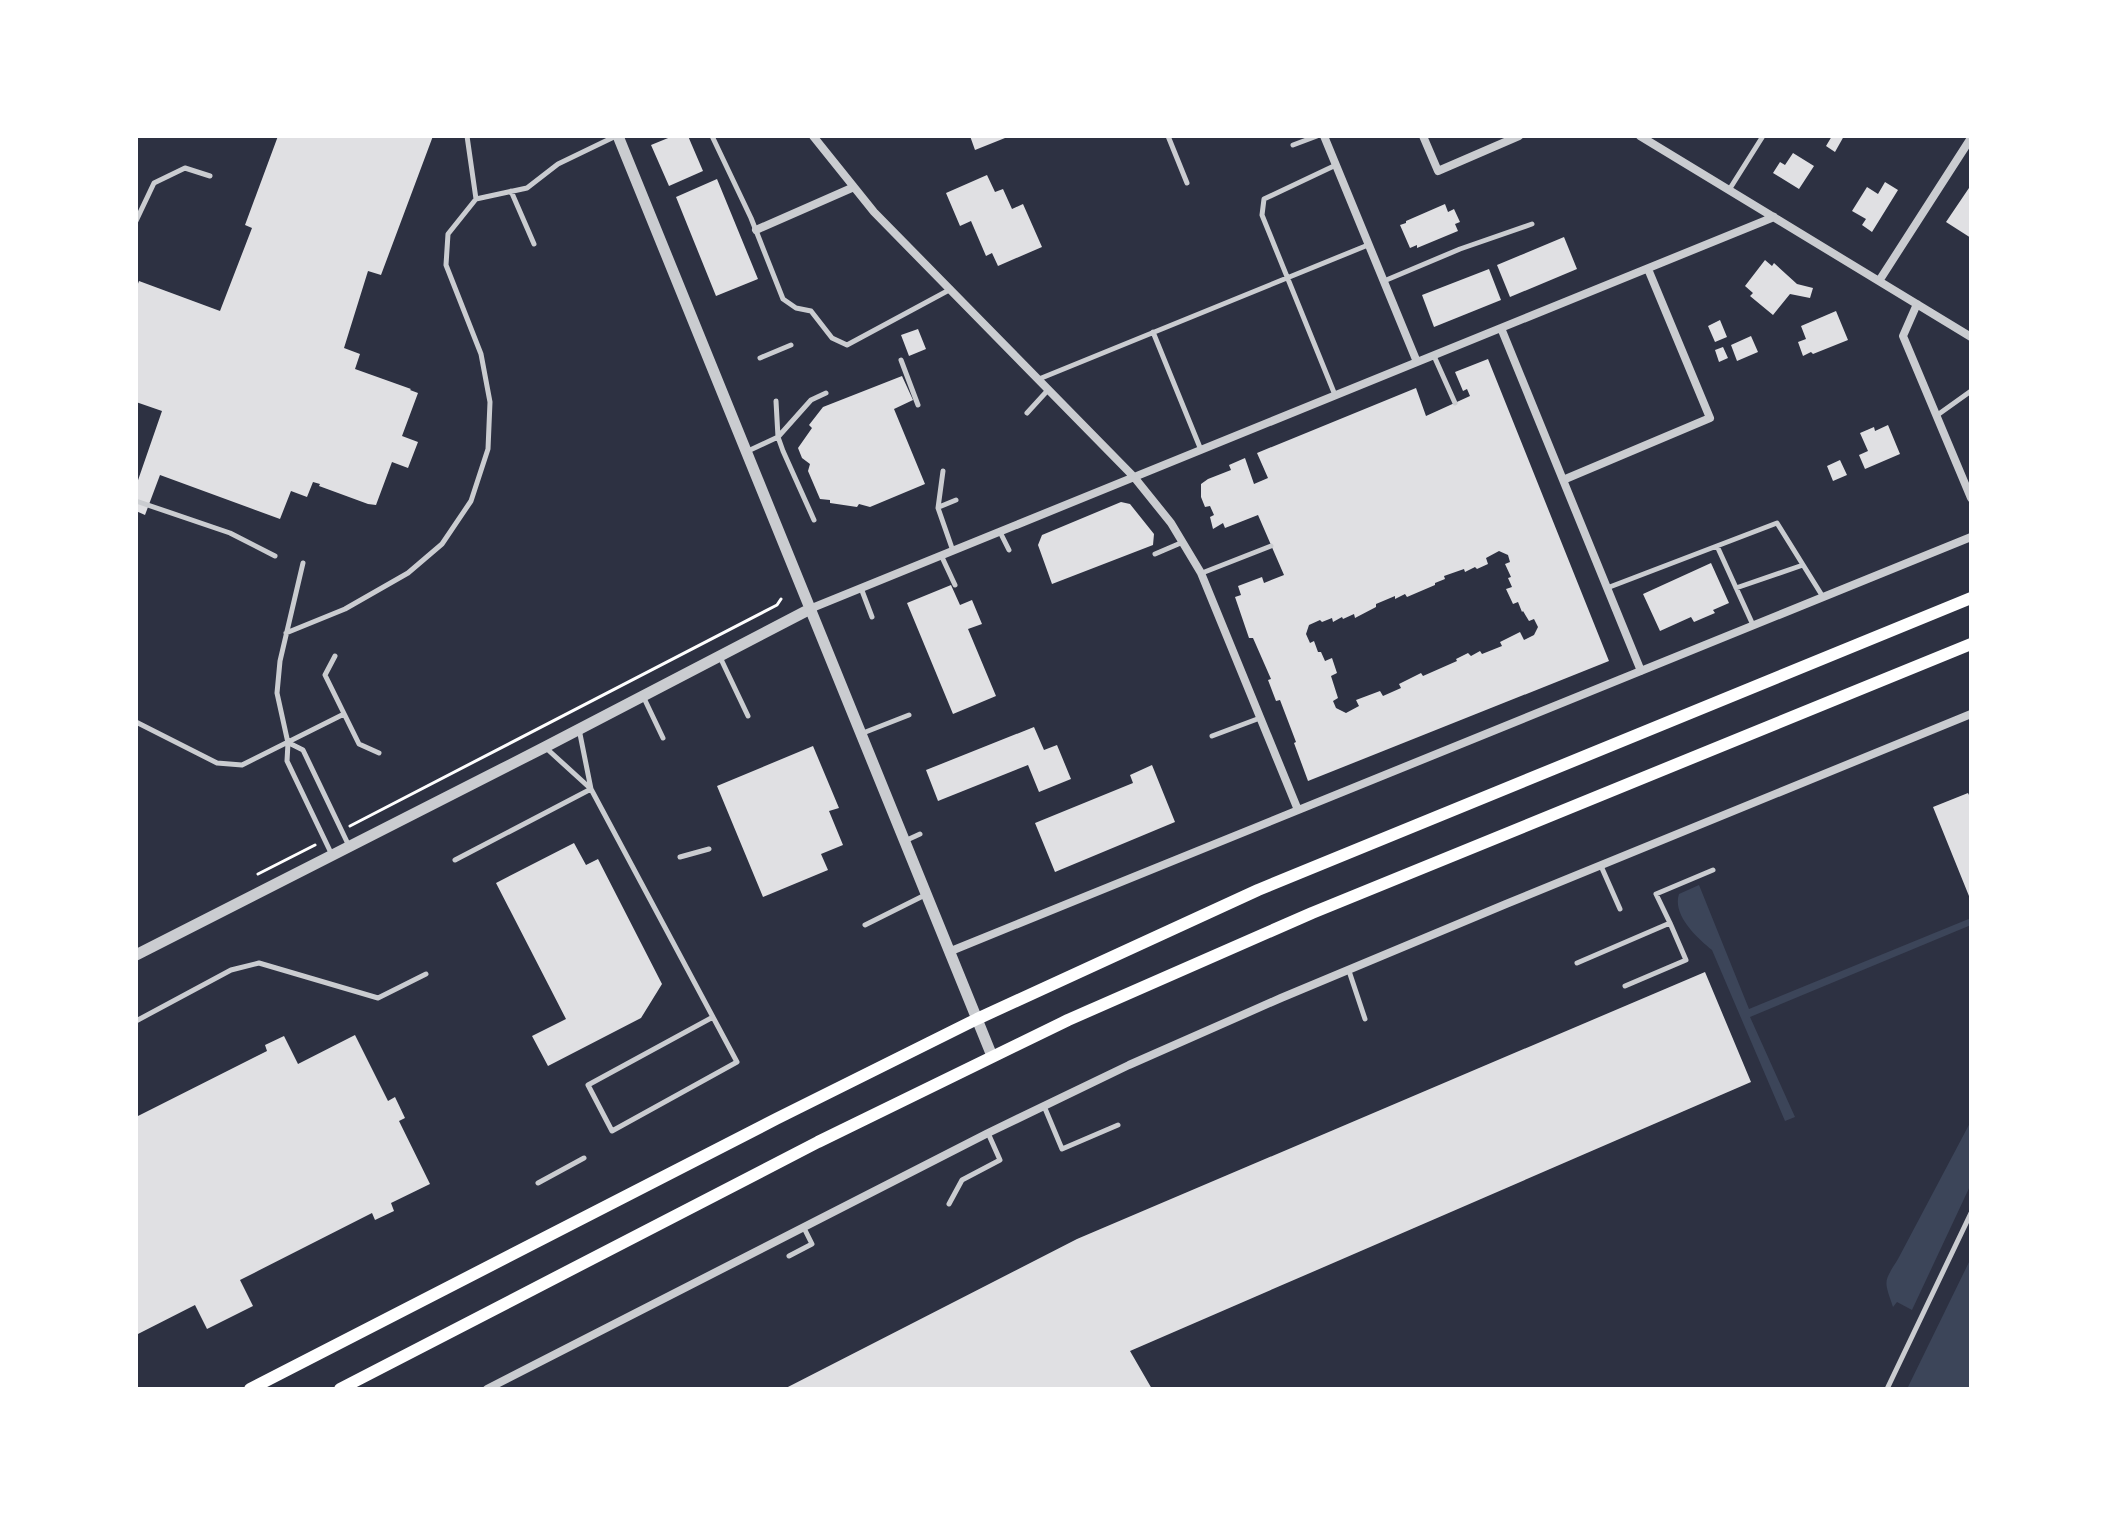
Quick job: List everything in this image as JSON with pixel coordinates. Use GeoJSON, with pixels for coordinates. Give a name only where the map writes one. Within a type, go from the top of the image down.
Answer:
{"type":"FeatureCollection","features":[{"type":"Feature","properties":{"kind":"main road"},"geometry":{"type":"LineString","coordinates":[[250,1389],[977,1019],[1258,890],[1971,598]]}},
{"type":"Feature","properties":{"kind":"main road"},"geometry":{"type":"LineString","coordinates":[[340,1389],[818,1142],[1068,1020],[1312,913],[1971,644]]}},
{"type":"Feature","properties":{"kind":"street"},"geometry":{"type":"LineString","coordinates":[[618,136],[992,1056]]}},
{"type":"Feature","properties":{"kind":"street"},"geometry":{"type":"LineString","coordinates":[[813,136],[874,212],[1134,477],[1171,523],[1201,573],[1298,810]]}},
{"type":"Feature","properties":{"kind":"street"},"geometry":{"type":"LineString","coordinates":[[1324,136],[1417,362]]}},
{"type":"Feature","properties":{"kind":"street"},"geometry":{"type":"LineString","coordinates":[[1423,136],[1438,171],[1519,136]]}},
{"type":"Feature","properties":{"kind":"street"},"geometry":{"type":"LineString","coordinates":[[1640,136],[1971,337]]}},
{"type":"Feature","properties":{"kind":"street"},"geometry":{"type":"LineString","coordinates":[[1879,281],[1971,138]]}},
{"type":"Feature","properties":{"kind":"street"},"geometry":{"type":"LineString","coordinates":[[756,230],[854,187]]}},
{"type":"Feature","properties":{"kind":"street"},"geometry":{"type":"LineString","coordinates":[[136,955],[812,608],[1774,217]]}},
{"type":"Feature","properties":{"kind":"street"},"geometry":{"type":"LineString","coordinates":[[1563,480],[1710,418],[1648,269]]}},
{"type":"Feature","properties":{"kind":"street"},"geometry":{"type":"LineString","coordinates":[[1917,304],[1903,336],[1970,495]]}},
{"type":"Feature","properties":{"kind":"street"},"geometry":{"type":"LineString","coordinates":[[1501,328],[1641,671]]}},
{"type":"Feature","properties":{"kind":"street"},"geometry":{"type":"LineString","coordinates":[[951,951],[1971,537]]}},
{"type":"Feature","properties":{"kind":"street"},"geometry":{"type":"LineString","coordinates":[[487,1389],[988,1133],[1129,1065],[1348,970],[1971,714]]}},
{"type":"Feature","properties":{"kind":"lane"},"geometry":{"type":"LineString","coordinates":[[467,136],[476,199]]}},
{"type":"Feature","properties":{"kind":"lane"},"geometry":{"type":"LineString","coordinates":[[286,633],[345,609],[408,573],[442,544],[471,501],[488,449],[490,402],[481,354],[446,265],[448,234],[476,199],[527,188],[558,164],[618,136]]}},
{"type":"Feature","properties":{"kind":"lane"},"geometry":{"type":"LineString","coordinates":[[712,136],[756,230],[783,299],[796,308],[811,311],[832,338],[847,345],[951,289]]}},
{"type":"Feature","properties":{"kind":"lane"},"geometry":{"type":"LineString","coordinates":[[1168,136],[1187,183]]}},
{"type":"Feature","properties":{"kind":"lane"},"geometry":{"type":"LineString","coordinates":[[1293,145],[1317,136]]}},
{"type":"Feature","properties":{"kind":"lane"},"geometry":{"type":"LineString","coordinates":[[1729,190],[1763,136]]}},
{"type":"Feature","properties":{"kind":"lane"},"geometry":{"type":"LineString","coordinates":[[1336,165],[1264,199],[1262,215],[1336,395]]}},
{"type":"Feature","properties":{"kind":"lane"},"geometry":{"type":"LineString","coordinates":[[136,221],[154,183],[185,168],[210,176]]}},
{"type":"Feature","properties":{"kind":"lane"},"geometry":{"type":"LineString","coordinates":[[511,191],[534,244]]}},
{"type":"Feature","properties":{"kind":"lane"},"geometry":{"type":"LineString","coordinates":[[1384,281],[1460,249],[1532,224]]}},
{"type":"Feature","properties":{"kind":"lane"},"geometry":{"type":"LineString","coordinates":[[1039,379],[1369,244]]}},
{"type":"Feature","properties":{"kind":"lane"},"geometry":{"type":"LineString","coordinates":[[1153,332],[1201,450]]}},
{"type":"Feature","properties":{"kind":"lane"},"geometry":{"type":"LineString","coordinates":[[760,358],[791,345]]}},
{"type":"Feature","properties":{"kind":"lane"},"geometry":{"type":"LineString","coordinates":[[1434,356],[1455,403]]}},
{"type":"Feature","properties":{"kind":"lane"},"geometry":{"type":"LineString","coordinates":[[901,360],[918,405]]}},
{"type":"Feature","properties":{"kind":"lane"},"geometry":{"type":"LineString","coordinates":[[1027,413],[1049,389]]}},
{"type":"Feature","properties":{"kind":"lane"},"geometry":{"type":"LineString","coordinates":[[1936,416],[1971,391]]}},
{"type":"Feature","properties":{"kind":"lane"},"geometry":{"type":"LineString","coordinates":[[747,451],[778,437],[811,400],[826,393]]}},
{"type":"Feature","properties":{"kind":"lane"},"geometry":{"type":"LineString","coordinates":[[776,401],[778,437],[814,520]]}},
{"type":"Feature","properties":{"kind":"lane"},"geometry":{"type":"LineString","coordinates":[[943,471],[938,508],[953,551]]}},
{"type":"Feature","properties":{"kind":"lane"},"geometry":{"type":"LineString","coordinates":[[938,508],[956,500]]}},
{"type":"Feature","properties":{"kind":"lane"},"geometry":{"type":"LineString","coordinates":[[136,501],[230,533],[275,556]]}},
{"type":"Feature","properties":{"kind":"lane"},"geometry":{"type":"LineString","coordinates":[[1607,588],[1777,523],[1823,597]]}},
{"type":"Feature","properties":{"kind":"lane"},"geometry":{"type":"LineString","coordinates":[[1000,531],[1009,550]]}},
{"type":"Feature","properties":{"kind":"lane"},"geometry":{"type":"LineString","coordinates":[[1155,554],[1183,542]]}},
{"type":"Feature","properties":{"kind":"lane"},"geometry":{"type":"LineString","coordinates":[[1201,573],[1271,546]]}},
{"type":"Feature","properties":{"kind":"lane"},"geometry":{"type":"LineString","coordinates":[[1717,546],[1753,625]]}},
{"type":"Feature","properties":{"kind":"lane"},"geometry":{"type":"LineString","coordinates":[[941,555],[955,585]]}},
{"type":"Feature","properties":{"kind":"lane"},"geometry":{"type":"LineString","coordinates":[[303,563],[280,661],[277,693],[288,743],[287,761],[332,855]]}},
{"type":"Feature","properties":{"kind":"lane"},"geometry":{"type":"LineString","coordinates":[[1736,588],[1803,565]]}},
{"type":"Feature","properties":{"kind":"lane"},"geometry":{"type":"LineString","coordinates":[[861,588],[872,617]]}},
{"type":"Feature","properties":{"kind":"lane"},"geometry":{"type":"LineString","coordinates":[[719,655],[748,716]]}},
{"type":"Feature","properties":{"kind":"lane"},"geometry":{"type":"LineString","coordinates":[[335,656],[325,675],[359,744],[379,753]]}},
{"type":"Feature","properties":{"kind":"lane"},"geometry":{"type":"LineString","coordinates":[[643,695],[663,738]]}},
{"type":"Feature","properties":{"kind":"lane"},"geometry":{"type":"LineString","coordinates":[[136,722],[217,763],[242,765],[344,714]]}},
{"type":"Feature","properties":{"kind":"lane"},"geometry":{"type":"LineString","coordinates":[[862,734],[909,715]]}},
{"type":"Feature","properties":{"kind":"lane"},"geometry":{"type":"LineString","coordinates":[[1212,736],[1260,718]]}},
{"type":"Feature","properties":{"kind":"lane"},"geometry":{"type":"LineString","coordinates":[[579,729],[591,789],[713,1017],[737,1062],[612,1131],[588,1085],[713,1017]]}},
{"type":"Feature","properties":{"kind":"lane"},"geometry":{"type":"LineString","coordinates":[[288,743],[303,750],[349,846]]}},
{"type":"Feature","properties":{"kind":"lane"},"geometry":{"type":"LineString","coordinates":[[545,747],[591,789]]}},
{"type":"Feature","properties":{"kind":"lane"},"geometry":{"type":"LineString","coordinates":[[455,860],[591,789]]}},
{"type":"Feature","properties":{"kind":"lane"},"geometry":{"type":"LineString","coordinates":[[906,840],[920,834]]}},
{"type":"Feature","properties":{"kind":"lane"},"geometry":{"type":"LineString","coordinates":[[680,857],[709,849]]}},
{"type":"Feature","properties":{"kind":"lane"},"geometry":{"type":"LineString","coordinates":[[1601,865],[1620,909]]}},
{"type":"Feature","properties":{"kind":"lane"},"geometry":{"type":"LineString","coordinates":[[1625,986],[1686,960],[1656,894],[1713,870]]}},
{"type":"Feature","properties":{"kind":"lane"},"geometry":{"type":"LineString","coordinates":[[865,925],[928,894]]}},
{"type":"Feature","properties":{"kind":"lane"},"geometry":{"type":"LineString","coordinates":[[1577,963],[1670,923]]}},
{"type":"Feature","properties":{"kind":"lane"},"geometry":{"type":"LineString","coordinates":[[136,1021],[231,970],[259,963],[378,998],[426,974]]}},
{"type":"Feature","properties":{"kind":"lane"},"geometry":{"type":"LineString","coordinates":[[1348,970],[1365,1019]]}},
{"type":"Feature","properties":{"kind":"lane"},"geometry":{"type":"LineString","coordinates":[[1044,1105],[1062,1149],[1118,1125]]}},
{"type":"Feature","properties":{"kind":"lane"},"geometry":{"type":"LineString","coordinates":[[949,1204],[962,1180],[1000,1160],[988,1133]]}},
{"type":"Feature","properties":{"kind":"lane"},"geometry":{"type":"LineString","coordinates":[[538,1183],[584,1158]]}},
{"type":"Feature","properties":{"kind":"lane"},"geometry":{"type":"LineString","coordinates":[[1887,1389],[1971,1213]]}},
{"type":"Feature","properties":{"kind":"lane"},"geometry":{"type":"LineString","coordinates":[[789,1256],[812,1244],[804,1227]]}},
{"type":"Feature","properties":{"kind":"path"},"geometry":{"type":"LineString","coordinates":[[342,831],[777,605],[781,599]]}},
{"type":"Feature","properties":{"kind":"path"},"geometry":{"type":"LineString","coordinates":[[257,875],[325,840]]}},
{"type":"Feature","properties":{"kind":"shaded area"},"geometry":{"type":"Polygon","coordinates":[[[1699,885],[1749,1009],[1971,918],[1971,925],[1750,1017],[1795,1117],[1785,1121],[1712,950],[1693,933],[1679,910],[1679,894],[1699,885]]]}},
{"type":"Feature","properties":{"kind":"shaded area"},"geometry":{"type":"Polygon","coordinates":[[[1971,1121],[1971,1184],[1912,1310],[1897,1302],[1893,1307],[1887,1278],[1971,1121]]]}},
{"type":"Feature","properties":{"kind":"shaded area"},"geometry":{"type":"Polygon","coordinates":[[[1971,1258],[1971,1389],[1907,1389],[1971,1258]]]}},
{"type":"Feature","properties":{"kind":"building"},"geometry":{"type":"Polygon","coordinates":[[[278,136],[433,136],[381,275],[368,271],[344,348],[360,354],[355,369],[418,393],[402,436],[418,442],[408,468],[392,462],[376,505],[313,482],[307,497],[291,491],[280,519],[160,475],[145,515],[136,511],[136,486],[162,411],[136,402],[136,289],[139,281],[220,311],[252,228],[245,225],[278,136]]]}},
{"type":"Feature","properties":{"kind":"building"},"geometry":{"type":"Polygon","coordinates":[[[673,136],[688,136],[703,171],[669,186],[651,145],[673,136]]]}},
{"type":"Feature","properties":{"kind":"building"},"geometry":{"type":"Polygon","coordinates":[[[970,136],[1010,136],[975,150],[970,136]]]}},
{"type":"Feature","properties":{"kind":"building"},"geometry":{"type":"Polygon","coordinates":[[[1832,136],[1844,136],[1835,152],[1826,146],[1832,136]]]}},
{"type":"Feature","properties":{"kind":"building"},"geometry":{"type":"Polygon","coordinates":[[[1793,153],[1814,166],[1799,189],[1773,173],[1780,162],[1785,165],[1793,153]]]}},
{"type":"Feature","properties":{"kind":"building"},"geometry":{"type":"Polygon","coordinates":[[[987,175],[995,192],[1003,189],[1012,209],[1023,204],[1042,247],[998,266],[992,253],[986,256],[971,221],[960,226],[946,193],[987,175]]]}},
{"type":"Feature","properties":{"kind":"building"},"geometry":{"type":"Polygon","coordinates":[[[717,179],[758,279],[716,296],[676,197],[717,179]]]}},
{"type":"Feature","properties":{"kind":"building"},"geometry":{"type":"Polygon","coordinates":[[[1885,182],[1898,190],[1872,232],[1862,225],[1866,219],[1852,211],[1867,187],[1878,194],[1885,182]]]}},
{"type":"Feature","properties":{"kind":"building"},"geometry":{"type":"Polygon","coordinates":[[[1971,185],[1971,238],[1946,222],[1971,185]]]}},
{"type":"Feature","properties":{"kind":"building"},"geometry":{"type":"Polygon","coordinates":[[[1445,204],[1448,212],[1454,209],[1460,222],[1455,224],[1458,231],[1410,248],[1400,225],[1445,204]]]}},
{"type":"Feature","properties":{"kind":"building"},"geometry":{"type":"Polygon","coordinates":[[[1564,237],[1577,269],[1510,297],[1497,265],[1564,237]]]}},
{"type":"Feature","properties":{"kind":"building"},"geometry":{"type":"Polygon","coordinates":[[[1765,260],[1772,266],[1774,263],[1797,284],[1813,288],[1810,298],[1790,294],[1773,315],[1750,296],[1753,293],[1745,286],[1765,260]]]}},
{"type":"Feature","properties":{"kind":"building"},"geometry":{"type":"Polygon","coordinates":[[[1489,269],[1501,300],[1434,327],[1422,295],[1489,269]]]}},
{"type":"Feature","properties":{"kind":"building"},"geometry":{"type":"Polygon","coordinates":[[[1836,311],[1848,340],[1803,356],[1798,342],[1806,339],[1801,326],[1836,311]]]}},
{"type":"Feature","properties":{"kind":"building"},"geometry":{"type":"Polygon","coordinates":[[[1720,320],[1727,337],[1715,342],[1708,326],[1720,320]]]}},
{"type":"Feature","properties":{"kind":"building"},"geometry":{"type":"Polygon","coordinates":[[[918,329],[926,349],[909,356],[901,335],[918,329]]]}},
{"type":"Feature","properties":{"kind":"building"},"geometry":{"type":"Polygon","coordinates":[[[1751,336],[1758,352],[1737,361],[1731,345],[1751,336]]]}},
{"type":"Feature","properties":{"kind":"building"},"geometry":{"type":"Polygon","coordinates":[[[1723,347],[1728,358],[1719,362],[1715,350],[1723,347]]]}},
{"type":"Feature","properties":{"kind":"building"},"geometry":{"type":"Polygon","coordinates":[[[1488,359],[1609,661],[1308,781],[1280,700],[1276,701],[1268,680],[1271,679],[1253,638],[1249,638],[1235,597],[1241,595],[1238,586],[1262,577],[1264,583],[1284,575],[1258,515],[1225,528],[1223,523],[1213,529],[1210,517],[1214,515],[1210,506],[1205,507],[1201,484],[1231,470],[1229,465],[1245,458],[1254,484],[1268,478],[1257,453],[1416,388],[1426,416],[1470,396],[1467,389],[1463,391],[1455,372],[1488,359]],[[1499,551],[1486,558],[1488,564],[1444,576],[1445,579],[1435,585],[1407,597],[1405,594],[1395,599],[1395,596],[1355,618],[1354,614],[1333,622],[1332,618],[1309,625],[1306,634],[1310,643],[1314,641],[1325,661],[1332,658],[1337,673],[1331,676],[1338,698],[1333,701],[1336,708],[1346,713],[1359,706],[1356,700],[1380,691],[1383,696],[1401,688],[1399,684],[1457,661],[1468,653],[1471,656],[1480,651],[1482,654],[1502,646],[1500,642],[1520,632],[1524,640],[1534,635],[1538,627],[1534,619],[1529,621],[1518,602],[1513,604],[1506,589],[1512,587],[1505,564],[1510,562],[1508,555],[1499,551]]]}},
{"type":"Feature","properties":{"kind":"building"},"geometry":{"type":"Polygon","coordinates":[[[902,376],[913,400],[894,409],[925,484],[870,507],[820,499],[808,471],[810,464],[802,458],[798,448],[812,428],[809,425],[823,407],[902,376]]]}},
{"type":"Feature","properties":{"kind":"building"},"geometry":{"type":"Polygon","coordinates":[[[1888,425],[1900,454],[1865,469],[1859,455],[1868,451],[1860,433],[1888,425]]]}},
{"type":"Feature","properties":{"kind":"building"},"geometry":{"type":"Polygon","coordinates":[[[1840,460],[1847,475],[1833,481],[1827,466],[1840,460]]]}},
{"type":"Feature","properties":{"kind":"building"},"geometry":{"type":"Polygon","coordinates":[[[1121,502],[1130,504],[1154,534],[1153,545],[1052,584],[1038,545],[1042,535],[1121,502]]]}},
{"type":"Feature","properties":{"kind":"building"},"geometry":{"type":"Polygon","coordinates":[[[1711,563],[1729,603],[1694,622],[1691,617],[1660,631],[1643,594],[1711,563]]]}},
{"type":"Feature","properties":{"kind":"building"},"geometry":{"type":"Polygon","coordinates":[[[951,585],[960,605],[972,600],[982,624],[968,629],[996,696],[953,714],[907,603],[951,585]]]}},
{"type":"Feature","properties":{"kind":"building"},"geometry":{"type":"Polygon","coordinates":[[[1034,727],[1044,750],[1057,745],[1071,779],[1039,792],[1028,765],[938,801],[926,770],[1034,727]]]}},
{"type":"Feature","properties":{"kind":"building"},"geometry":{"type":"Polygon","coordinates":[[[813,746],[839,808],[829,811],[843,845],[821,854],[828,870],[763,897],[717,786],[813,746]]]}},
{"type":"Feature","properties":{"kind":"building"},"geometry":{"type":"Polygon","coordinates":[[[1152,765],[1175,822],[1055,872],[1035,823],[1133,783],[1130,775],[1152,765]]]}},
{"type":"Feature","properties":{"kind":"building"},"geometry":{"type":"Polygon","coordinates":[[[1968,793],[1971,799],[1971,901],[1933,807],[1968,793]]]}},
{"type":"Feature","properties":{"kind":"building"},"geometry":{"type":"Polygon","coordinates":[[[574,843],[586,865],[598,859],[662,984],[641,1018],[548,1066],[532,1036],[566,1019],[496,883],[574,843]]]}},
{"type":"Feature","properties":{"kind":"building"},"geometry":{"type":"Polygon","coordinates":[[[1705,972],[1751,1082],[1130,1351],[1152,1389],[784,1389],[1077,1239],[1705,972]]]}},
{"type":"Feature","properties":{"kind":"building"},"geometry":{"type":"Polygon","coordinates":[[[355,1035],[388,1101],[395,1097],[405,1118],[399,1121],[430,1184],[391,1203],[394,1211],[375,1220],[372,1213],[240,1280],[253,1306],[207,1329],[195,1305],[136,1335],[136,1117],[267,1051],[265,1045],[284,1036],[298,1064],[355,1035]]]}}]}
